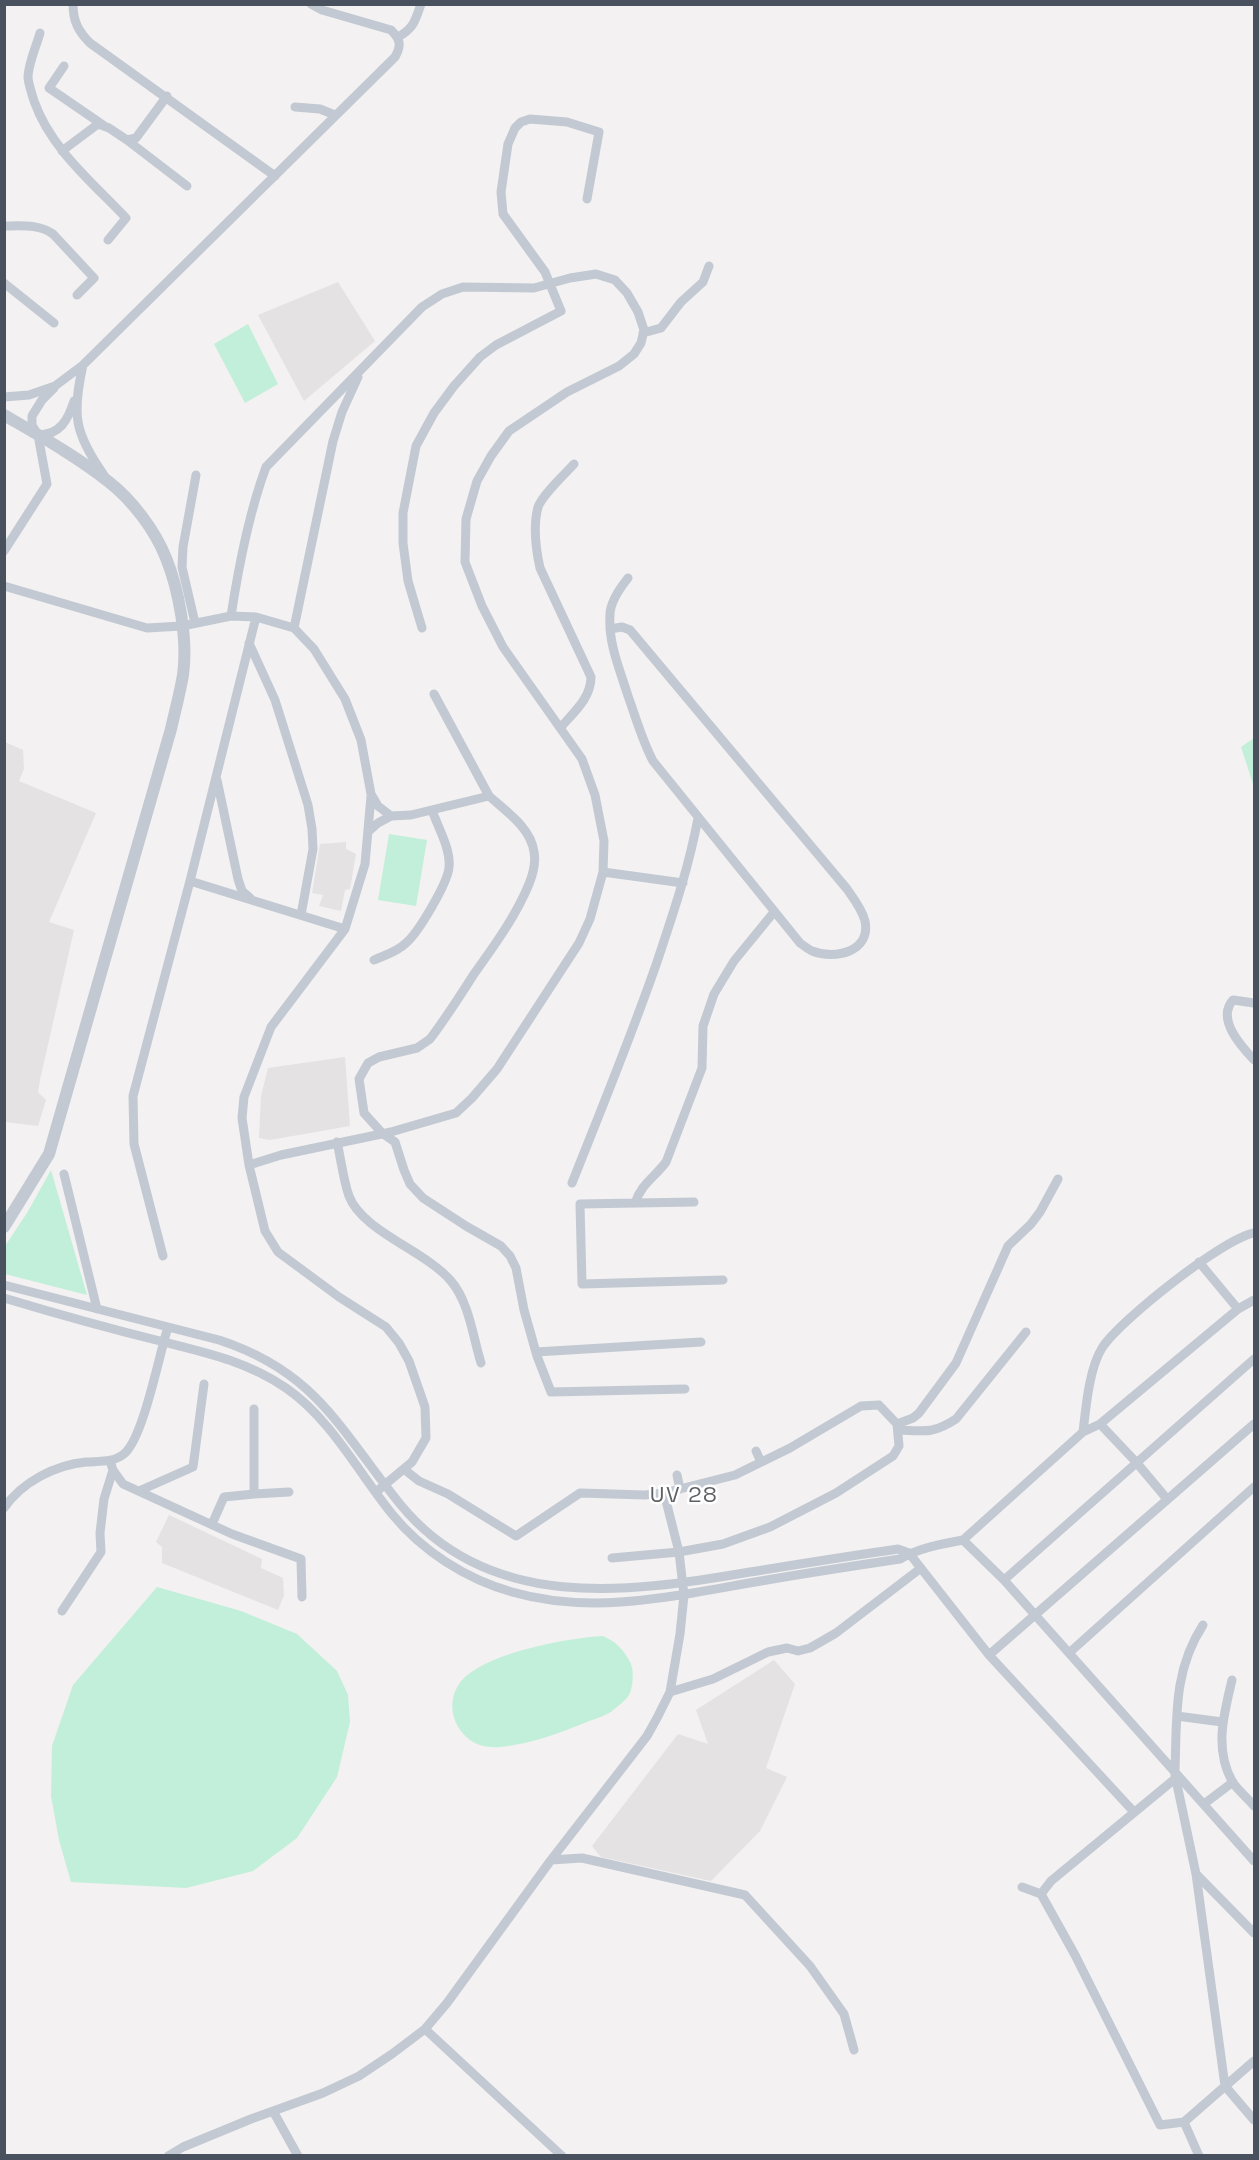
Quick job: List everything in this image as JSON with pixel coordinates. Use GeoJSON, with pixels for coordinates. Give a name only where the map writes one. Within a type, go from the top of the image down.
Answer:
{"type":"FeatureCollection","features":[{"type":"Feature","properties":{"kind":"street"},"geometry":{"type":"LineString","coordinates":[[73,4],[73,18],[80,33],[90,43],[167,96],[275,176]]}},
{"type":"Feature","properties":{"kind":"street"},"geometry":{"type":"LineString","coordinates":[[4,551],[46,484],[38,435],[32,425],[32,416],[42,400],[55,386],[83,365],[395,57],[400,44],[398,37],[391,30],[322,10],[310,4]]}},
{"type":"Feature","properties":{"kind":"street"},"geometry":{"type":"LineString","coordinates":[[412,26],[413,4]]}},
{"type":"Feature","properties":{"kind":"street"},"geometry":{"type":"LineString","coordinates":[[398,37],[412,26],[421,4]]}},
{"type":"Feature","properties":{"kind":"street"},"geometry":{"type":"LineString","coordinates":[[40,33],[28,79],[40,116],[54,142],[126,218],[108,240]]}},
{"type":"Feature","properties":{"kind":"street"},"geometry":{"type":"LineString","coordinates":[[64,66],[49,88],[127,140],[187,186]]}},
{"type":"Feature","properties":{"kind":"street"},"geometry":{"type":"LineString","coordinates":[[127,140],[136,138],[167,96]]}},
{"type":"Feature","properties":{"kind":"street"},"geometry":{"type":"LineString","coordinates":[[295,107],[320,109],[335,115]]}},
{"type":"Feature","properties":{"kind":"street"},"geometry":{"type":"LineString","coordinates":[[422,628],[408,580],[403,513],[416,446],[434,413],[480,357],[496,345],[561,311],[551,284],[503,214],[501,205],[508,144],[515,128],[521,122],[530,119],[567,122],[599,132],[588,199]]}},
{"type":"Feature","properties":{"kind":"street"},"geometry":{"type":"LineString","coordinates":[[62,151],[98,124],[103,125]]}},
{"type":"Feature","properties":{"kind":"street"},"geometry":{"type":"LineString","coordinates":[[4,226],[38,227],[53,234],[94,278],[77,295]]}},
{"type":"Feature","properties":{"kind":"street"},"geometry":{"type":"LineString","coordinates":[[643,333],[661,328],[681,302],[703,282],[709,266]]}},
{"type":"Feature","properties":{"kind":"street"},"geometry":{"type":"LineString","coordinates":[[231,616],[258,489],[266,466],[422,307],[442,294],[463,287],[524,288],[596,274],[615,280],[627,293],[638,312],[643,333],[641,343],[634,354],[619,366],[567,392],[510,431],[490,456],[477,481],[466,519],[465,562],[482,606],[503,647],[582,759],[595,795],[604,841],[603,872],[590,920],[579,943],[497,1068],[456,1113],[436,1120],[281,1155],[249,1165]]}},
{"type":"Feature","properties":{"kind":"street"},"geometry":{"type":"LineString","coordinates":[[4,283],[54,323]]}},
{"type":"Feature","properties":{"kind":"street"},"geometry":{"type":"LineString","coordinates":[[38,435],[49,435],[68,417],[77,393],[83,365]]}},
{"type":"Feature","properties":{"kind":"street"},"geometry":{"type":"LineString","coordinates":[[294,628],[333,441],[342,412],[363,367]]}},
{"type":"Feature","properties":{"kind":"street"},"geometry":{"type":"LineString","coordinates":[[4,397],[29,395],[55,386]]}},
{"type":"Feature","properties":{"kind":"street"},"geometry":{"type":"LineString","coordinates":[[4,1227],[49,1154],[171,729],[183,674],[182,626],[176,590],[166,558],[140,514],[110,482],[94,460],[84,441],[77,417],[77,393]]}},
{"type":"Feature","properties":{"kind":"street"},"geometry":{"type":"LineString","coordinates":[[4,415],[110,482]]}},
{"type":"Feature","properties":{"kind":"street"},"geometry":{"type":"LineString","coordinates":[[561,727],[587,696],[591,687],[591,677],[540,568],[536,553],[536,529],[538,507],[574,464]]}},
{"type":"Feature","properties":{"kind":"street"},"geometry":{"type":"LineString","coordinates":[[195,623],[182,567],[183,547],[196,475]]}},
{"type":"Feature","properties":{"kind":"street"},"geometry":{"type":"LineString","coordinates":[[610,629],[622,627],[630,630],[847,889],[859,906],[865,920],[864,940],[856,948],[842,954],[812,951],[800,943],[652,761],[614,651],[610,629],[609,612],[622,585],[628,578]]}},
{"type":"Feature","properties":{"kind":"street"},"geometry":{"type":"LineString","coordinates":[[4,586],[147,628],[182,626],[231,616],[256,617],[294,628],[314,649],[349,707],[362,740],[371,794],[365,864],[345,929],[271,1027],[244,1097],[242,1118],[249,1165],[265,1232],[278,1252],[386,1328],[399,1343],[409,1361],[425,1407],[426,1438],[405,1470],[376,1492]]}},
{"type":"Feature","properties":{"kind":"street"},"geometry":{"type":"LineString","coordinates":[[163,1256],[134,1144],[133,1096],[256,617]]}},
{"type":"Feature","properties":{"kind":"street"},"geometry":{"type":"LineString","coordinates":[[249,643],[274,700],[308,805],[313,849],[301,915]]}},
{"type":"Feature","properties":{"kind":"street"},"geometry":{"type":"LineString","coordinates":[[434,694],[489,796],[520,823],[530,840],[534,852],[534,867],[529,884],[492,949],[430,1039],[417,1047],[379,1057],[368,1063],[362,1070],[359,1079],[364,1113],[382,1133],[395,1142],[410,1184],[423,1198],[501,1246],[510,1256],[516,1268],[524,1310],[536,1352],[551,1392],[685,1389]]}},
{"type":"Feature","properties":{"kind":"street"},"geometry":{"type":"LineString","coordinates":[[216,776],[238,879],[242,891],[251,900]]}},
{"type":"Feature","properties":{"kind":"street"},"geometry":{"type":"LineString","coordinates":[[371,794],[378,806],[390,816]]}},
{"type":"Feature","properties":{"kind":"street"},"geometry":{"type":"LineString","coordinates":[[369,831],[390,816],[411,815],[489,796]]}},
{"type":"Feature","properties":{"kind":"street"},"geometry":{"type":"LineString","coordinates":[[374,960],[393,953],[407,943],[418,929],[446,880],[449,868],[448,853],[432,810]]}},
{"type":"Feature","properties":{"kind":"street"},"geometry":{"type":"LineString","coordinates":[[572,1183],[631,1037],[683,883],[698,818]]}},
{"type":"Feature","properties":{"kind":"street"},"geometry":{"type":"LineString","coordinates":[[603,872],[683,883]]}},
{"type":"Feature","properties":{"kind":"street"},"geometry":{"type":"LineString","coordinates":[[190,881],[345,929]]}},
{"type":"Feature","properties":{"kind":"street"},"geometry":{"type":"LineString","coordinates":[[635,1203],[642,1186],[660,1172],[666,1162],[698,1078],[704,1056],[704,1026],[714,994],[734,961],[774,912]]}},
{"type":"Feature","properties":{"kind":"street"},"geometry":{"type":"LineString","coordinates":[[1254,1003],[1233,1000],[1228,1011],[1230,1028],[1254,1060]]}},
{"type":"Feature","properties":{"kind":"street"},"geometry":{"type":"LineString","coordinates":[[337,1142],[349,1197],[360,1214],[439,1269],[452,1282],[464,1303],[481,1362]]}},
{"type":"Feature","properties":{"kind":"street"},"geometry":{"type":"LineString","coordinates":[[64,1174],[97,1309]]}},
{"type":"Feature","properties":{"kind":"street"},"geometry":{"type":"LineString","coordinates":[[898,1427],[919,1413],[956,1363],[1008,1246],[1036,1218],[1058,1179]]}},
{"type":"Feature","properties":{"kind":"street"},"geometry":{"type":"LineString","coordinates":[[694,1202],[580,1204],[582,1284],[723,1280]]}},
{"type":"Feature","properties":{"kind":"street"},"geometry":{"type":"LineString","coordinates":[[1083,1432],[1088,1392],[1102,1348],[1130,1319],[1199,1262],[1245,1235],[1254,1233]]}},
{"type":"Feature","properties":{"kind":"street"},"geometry":{"type":"LineString","coordinates":[[1199,1262],[1238,1309]]}},
{"type":"Feature","properties":{"kind":"street"},"geometry":{"type":"LineString","coordinates":[[4,1285],[237,1346],[260,1357],[292,1376],[311,1392],[341,1425],[410,1515],[448,1546],[488,1568],[513,1578],[557,1587],[605,1590],[683,1584],[898,1549],[909,1553],[989,1655],[1134,1812]]}},
{"type":"Feature","properties":{"kind":"street"},"geometry":{"type":"LineString","coordinates":[[4,1298],[229,1358],[248,1366],[300,1398],[328,1429],[398,1521],[442,1559],[467,1574],[498,1587],[537,1598],[582,1603],[642,1601],[684,1595],[900,1559],[909,1553],[935,1545],[963,1540],[1083,1432],[1100,1424],[1238,1309],[1254,1300]]}},
{"type":"Feature","properties":{"kind":"street"},"geometry":{"type":"LineString","coordinates":[[62,1611],[101,1552],[100,1533],[104,1499],[112,1466],[125,1453],[139,1433],[168,1327]]}},
{"type":"Feature","properties":{"kind":"street"},"geometry":{"type":"LineString","coordinates":[[898,1427],[929,1431],[941,1429],[956,1419],[1026,1332]]}},
{"type":"Feature","properties":{"kind":"street"},"geometry":{"type":"LineString","coordinates":[[536,1352],[701,1342]]}},
{"type":"Feature","properties":{"kind":"street"},"geometry":{"type":"LineString","coordinates":[[1004,1580],[1254,1359]]}},
{"type":"Feature","properties":{"kind":"street"},"geometry":{"type":"LineString","coordinates":[[139,1491],[193,1467],[204,1384]]}},
{"type":"Feature","properties":{"kind":"street"},"geometry":{"type":"LineString","coordinates":[[405,1470],[419,1481],[448,1494],[516,1536],[580,1493],[645,1496],[735,1475],[790,1448],[861,1406],[879,1405],[898,1427],[899,1446],[893,1456],[868,1466],[836,1493],[770,1527],[679,1552],[632,1553],[612,1558]]}},
{"type":"Feature","properties":{"kind":"street"},"geometry":{"type":"LineString","coordinates":[[254,1409],[254,1494]]}},
{"type":"Feature","properties":{"kind":"street"},"geometry":{"type":"LineString","coordinates":[[827,1413],[834,1422]]}},
{"type":"Feature","properties":{"kind":"street"},"geometry":{"type":"LineString","coordinates":[[1100,1424],[1167,1499]]}},
{"type":"Feature","properties":{"kind":"street"},"geometry":{"type":"LineString","coordinates":[[989,1655],[1254,1424]]}},
{"type":"Feature","properties":{"kind":"street"},"geometry":{"type":"LineString","coordinates":[[756,1451],[761,1462]]}},
{"type":"Feature","properties":{"kind":"street"},"geometry":{"type":"LineString","coordinates":[[4,1508],[28,1483],[45,1473],[84,1462],[112,1466]]}},
{"type":"Feature","properties":{"kind":"street"},"geometry":{"type":"LineString","coordinates":[[112,1466],[123,1484],[212,1524],[301,1559],[302,1597]]}},
{"type":"Feature","properties":{"kind":"street"},"geometry":{"type":"LineString","coordinates":[[677,1475],[680,1488]]}},
{"type":"Feature","properties":{"kind":"street"},"geometry":{"type":"LineString","coordinates":[[597,1494],[598,1483]]}},
{"type":"Feature","properties":{"kind":"street"},"geometry":{"type":"LineString","coordinates":[[1069,1653],[1254,1487]]}},
{"type":"Feature","properties":{"kind":"street"},"geometry":{"type":"LineString","coordinates":[[212,1524],[224,1497],[289,1492]]}},
{"type":"Feature","properties":{"kind":"street"},"geometry":{"type":"LineString","coordinates":[[168,2156],[183,2147],[323,2093],[359,2076],[393,2054],[425,2029],[447,2003],[551,1860],[647,1736],[670,1692],[684,1595],[679,1552],[663,1493]]}},
{"type":"Feature","properties":{"kind":"street"},"geometry":{"type":"LineString","coordinates":[[798,1501],[803,1511]]}},
{"type":"Feature","properties":{"kind":"street"},"geometry":{"type":"LineString","coordinates":[[963,1540],[1004,1580],[1254,1862]]}},
{"type":"Feature","properties":{"kind":"street"},"geometry":{"type":"LineString","coordinates":[[670,1692],[713,1679],[768,1652],[787,1648],[798,1651],[810,1648],[836,1633],[921,1568]]}},
{"type":"Feature","properties":{"kind":"street"},"geometry":{"type":"LineString","coordinates":[[1203,1625],[1195,1638],[1180,1677],[1174,1772],[1196,1874],[1225,2086],[1254,2120]]}},
{"type":"Feature","properties":{"kind":"street"},"geometry":{"type":"LineString","coordinates":[[1232,1680],[1222,1722],[1222,1751],[1233,1782],[1254,1806]]}},
{"type":"Feature","properties":{"kind":"street"},"geometry":{"type":"LineString","coordinates":[[1177,1716],[1222,1722]]}},
{"type":"Feature","properties":{"kind":"street"},"geometry":{"type":"LineString","coordinates":[[1041,1894],[1051,1881],[1134,1812],[1174,1772]]}},
{"type":"Feature","properties":{"kind":"street"},"geometry":{"type":"LineString","coordinates":[[1204,1804],[1233,1782]]}},
{"type":"Feature","properties":{"kind":"street"},"geometry":{"type":"LineString","coordinates":[[551,1860],[582,1858],[745,1895],[817,1976],[844,2014],[854,2050]]}},
{"type":"Feature","properties":{"kind":"street"},"geometry":{"type":"LineString","coordinates":[[1196,1874],[1254,1934]]}},
{"type":"Feature","properties":{"kind":"street"},"geometry":{"type":"LineString","coordinates":[[1022,1887],[1041,1894],[1075,1955],[1160,2125],[1184,2122],[1254,2061]]}},
{"type":"Feature","properties":{"kind":"street"},"geometry":{"type":"LineString","coordinates":[[425,2029],[562,2156]]}},
{"type":"Feature","properties":{"kind":"street"},"geometry":{"type":"LineString","coordinates":[[273,2111],[298,2156]]}},
{"type":"Feature","properties":{"kind":"street"},"geometry":{"type":"LineString","coordinates":[[1184,2122],[1198,2156]]}},
{"type":"Feature","properties":{"kind":"shaded area"},"geometry":{"type":"Polygon","coordinates":[[[338,282],[375,341],[304,401],[258,315],[338,282]]]}},
{"type":"Feature","properties":{"kind":"shaded area"},"geometry":{"type":"Polygon","coordinates":[[[5,742],[23,750],[24,769],[19,781],[96,813],[49,922],[74,930],[40,1080],[38,1092],[46,1100],[38,1126],[5,1122],[5,742]]]}},
{"type":"Feature","properties":{"kind":"shaded area"},"geometry":{"type":"Polygon","coordinates":[[[346,842],[346,849],[356,854],[350,889],[345,890],[341,911],[319,906],[323,895],[312,893],[320,844],[346,842]]]}},
{"type":"Feature","properties":{"kind":"shaded area"},"geometry":{"type":"Polygon","coordinates":[[[345,1057],[350,1126],[270,1140],[259,1138],[261,1096],[268,1068],[345,1057]]]}},
{"type":"Feature","properties":{"kind":"shaded area"},"geometry":{"type":"Polygon","coordinates":[[[169,1515],[262,1559],[261,1568],[283,1578],[284,1595],[278,1610],[162,1563],[162,1547],[156,1542],[169,1515]]]}},
{"type":"Feature","properties":{"kind":"shaded area"},"geometry":{"type":"Polygon","coordinates":[[[774,1660],[795,1684],[766,1768],[787,1777],[760,1831],[711,1881],[601,1857],[592,1846],[678,1734],[708,1744],[696,1710],[774,1660]]]}},
{"type":"Feature","properties":{"kind":"green space"},"geometry":{"type":"Polygon","coordinates":[[[248,324],[278,384],[245,403],[214,344],[248,324]]]}},
{"type":"Feature","properties":{"kind":"green space"},"geometry":{"type":"Polygon","coordinates":[[[1254,738],[1254,787],[1241,747],[1254,738]]]}},
{"type":"Feature","properties":{"kind":"green space"},"geometry":{"type":"Polygon","coordinates":[[[389,834],[427,840],[416,906],[378,900],[389,834]]]}},
{"type":"Feature","properties":{"kind":"green space"},"geometry":{"type":"Polygon","coordinates":[[[51,1170],[87,1295],[5,1274],[5,1246],[51,1170]]]}},
{"type":"Feature","properties":{"kind":"green space"},"geometry":{"type":"Polygon","coordinates":[[[157,1587],[241,1611],[297,1634],[337,1671],[348,1695],[350,1722],[337,1777],[297,1838],[253,1871],[186,1888],[71,1882],[59,1840],[51,1796],[52,1746],[73,1685],[157,1587]]]}},
{"type":"Feature","properties":{"kind":"green space"},"geometry":{"type":"Polygon","coordinates":[[[603,1636],[617,1644],[623,1651],[633,1671],[629,1695],[610,1712],[544,1738],[503,1747],[474,1743],[458,1726],[452,1709],[455,1692],[465,1677],[477,1668],[493,1660],[531,1648],[603,1636]]]}},
{"type":"Feature","properties":{"kind":"district","name":"UV 28"},"geometry":{"type":"Point","coordinates":[684,1496]}}]}
